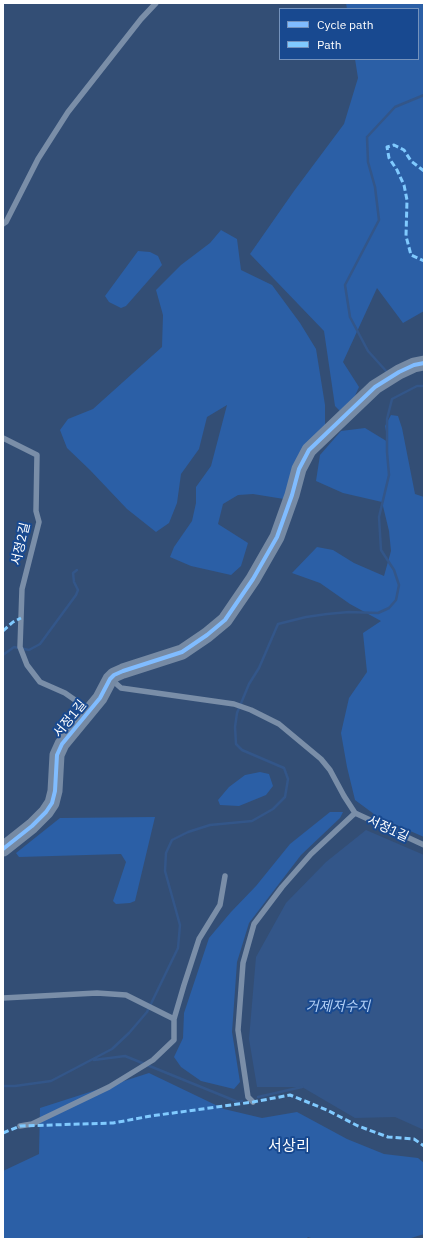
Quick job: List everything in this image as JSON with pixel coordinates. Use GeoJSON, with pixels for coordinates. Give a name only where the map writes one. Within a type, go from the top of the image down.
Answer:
{"type":"FeatureCollection","features":[{"type":"Feature","properties":{"kind":"street"},"geometry":{"type":"LineString","coordinates":[[110,679],[114,675],[123,671],[182,652],[208,635],[225,620],[239,602],[277,537],[290,502],[299,469],[309,450],[374,387],[398,372],[424,362]]}},
{"type":"Feature","properties":{"kind":"street","name":"서정1길"},"geometry":{"type":"LineString","coordinates":[[3,849],[32,826],[46,812],[52,803],[57,755],[62,744],[100,698],[110,679]]}},
{"type":"Feature","properties":{"kind":"lane"},"geometry":{"type":"LineString","coordinates":[[3,224],[6,222],[38,159],[68,112],[140,19],[156,3]]}},
{"type":"Feature","properties":{"kind":"lane","name":"서정2길"},"geometry":{"type":"LineString","coordinates":[[3,438],[37,455],[36,511],[39,522],[22,589],[20,647],[27,665],[40,682],[65,693],[75,700],[82,708],[84,717]]}},
{"type":"Feature","properties":{"kind":"lane","name":"서정1길"},"geometry":{"type":"LineString","coordinates":[[110,679],[121,688],[234,704],[251,710],[279,724],[321,759],[330,770],[355,813],[424,845]]}},
{"type":"Feature","properties":{"kind":"lane"},"geometry":{"type":"LineString","coordinates":[[253,1102],[248,1097],[238,1030],[243,964],[254,924],[282,887],[311,854],[355,813]]}},
{"type":"Feature","properties":{"kind":"lane"},"geometry":{"type":"LineString","coordinates":[[20,1126],[32,1124],[109,1087],[153,1060],[174,1040],[174,1019],[199,939],[220,905],[225,876]]}},
{"type":"Feature","properties":{"kind":"lane"},"geometry":{"type":"LineString","coordinates":[[3,998],[97,993],[126,995],[174,1019]]}},
{"type":"Feature","properties":{"kind":"shaded area"},"geometry":{"type":"Polygon","coordinates":[[[346,3],[424,3],[424,311],[403,323],[377,288],[343,362],[359,387],[353,400],[340,411],[335,406],[324,331],[250,254],[294,191],[344,124],[358,78],[355,60],[419,60],[419,8],[347,8],[346,3]]]}},
{"type":"Feature","properties":{"kind":"shaded area"},"geometry":{"type":"Polygon","coordinates":[[[221,230],[237,239],[241,270],[272,285],[300,323],[316,349],[325,405],[325,426],[284,499],[253,494],[238,495],[223,504],[218,524],[248,543],[241,566],[231,575],[191,566],[170,557],[174,547],[192,521],[196,503],[196,487],[211,466],[227,405],[207,417],[199,449],[181,474],[177,503],[169,523],[156,532],[127,509],[67,448],[60,430],[68,419],[93,409],[162,347],[163,315],[156,290],[181,265],[210,243],[221,230]]]}},
{"type":"Feature","properties":{"kind":"shaded area"},"geometry":{"type":"Polygon","coordinates":[[[138,251],[150,252],[158,256],[162,265],[126,306],[121,308],[109,302],[105,296],[138,251]]]}},
{"type":"Feature","properties":{"kind":"shaded area"},"geometry":{"type":"Polygon","coordinates":[[[391,415],[398,416],[402,428],[415,494],[424,497],[424,837],[378,817],[355,800],[347,767],[341,733],[349,698],[367,672],[363,633],[381,621],[350,604],[320,583],[292,573],[317,547],[333,550],[354,563],[384,576],[391,551],[389,531],[382,502],[343,493],[316,481],[320,455],[341,431],[365,428],[388,442],[385,426],[391,415]]]}},
{"type":"Feature","properties":{"kind":"shaded area"},"geometry":{"type":"Polygon","coordinates":[[[260,772],[269,774],[273,786],[266,795],[239,806],[220,805],[218,800],[229,787],[245,775],[260,772]]]}},
{"type":"Feature","properties":{"kind":"shaded area"},"geometry":{"type":"Polygon","coordinates":[[[330,812],[343,812],[340,818],[301,855],[249,923],[237,962],[232,1032],[240,1082],[234,1089],[201,1081],[181,1067],[174,1057],[183,1038],[184,1013],[209,938],[256,886],[290,844],[330,812]]]}},
{"type":"Feature","properties":{"kind":"shaded area"},"geometry":{"type":"Polygon","coordinates":[[[155,817],[135,901],[130,903],[116,904],[113,901],[126,862],[121,854],[19,857],[16,853],[60,818],[155,817]]]}},
{"type":"Feature","properties":{"kind":"shaded area"},"geometry":{"type":"Polygon","coordinates":[[[149,1073],[224,1109],[262,1118],[297,1112],[347,1139],[384,1154],[418,1158],[424,1163],[424,1234],[408,1239],[314,1239],[308,1237],[306,1239],[3,1239],[3,1171],[39,1154],[40,1108],[149,1073]]]}},
{"type":"Feature","properties":{"kind":"water","name":"거제저수지"},"geometry":{"type":"Polygon","coordinates":[[[366,830],[424,855],[424,1130],[395,1117],[355,1118],[302,1087],[257,1087],[249,1039],[256,957],[286,903],[326,862],[366,830]]]}},
{"type":"Feature","properties":{"kind":"waterway"},"geometry":{"type":"LineString","coordinates":[[387,372],[368,351],[350,317],[345,285],[379,220],[375,187],[368,162],[367,137],[395,107],[424,95]]}},
{"type":"Feature","properties":{"kind":"waterway"},"geometry":{"type":"LineString","coordinates":[[3,1086],[15,1086],[51,1081],[112,1049],[129,1033],[147,1012],[178,948],[180,925],[165,871],[166,853],[172,840],[188,832],[210,825],[252,821],[273,809],[285,797],[288,779],[284,768],[242,750],[236,744],[235,727],[237,713],[249,684],[259,668],[278,624],[306,617],[327,614],[349,612],[378,613],[389,608],[396,600],[399,585],[394,570],[381,550],[379,517],[389,475],[387,419],[392,399],[417,386],[424,386]]}},
{"type":"Feature","properties":{"kind":"waterway"},"geometry":{"type":"LineString","coordinates":[[3,655],[14,647],[29,650],[40,644],[76,595],[78,590],[74,582],[73,573],[77,570]]}},
{"type":"Feature","properties":{"kind":"waterway"},"geometry":{"type":"LineString","coordinates":[[94,1060],[125,1056],[238,1102],[242,1101]]}},
{"type":"Feature","properties":{"kind":"waterway"},"geometry":{"type":"LineString","coordinates":[[258,1097],[302,1087]]}},
{"type":"Feature","properties":{"kind":"marked path"},"geometry":{"type":"LineString","coordinates":[[424,171],[411,161],[404,150],[394,145],[387,147],[389,158],[404,185],[407,200],[406,236],[411,255],[424,261]]}},
{"type":"Feature","properties":{"kind":"marked path"},"geometry":{"type":"LineString","coordinates":[[3,631],[13,622],[21,618]]}},
{"type":"Feature","properties":{"kind":"marked path"},"geometry":{"type":"LineString","coordinates":[[3,1133],[20,1126],[113,1123],[290,1095],[327,1110],[358,1126],[388,1137],[414,1139],[424,1146]]}},
{"type":"Feature","properties":{"kind":"cycle path"},"geometry":{"type":"LineString","coordinates":[[3,849],[32,826],[46,812],[52,803],[55,791],[57,755],[62,744],[100,698],[110,679],[114,675],[123,671],[182,652],[207,635],[225,620],[253,579],[277,537],[292,495],[299,469],[309,450],[375,387],[399,372],[414,365],[424,363]]}},
{"type":"Feature","properties":{"kind":"district","name":"서상리"},"geometry":{"type":"Point","coordinates":[289,1147]}}]}
